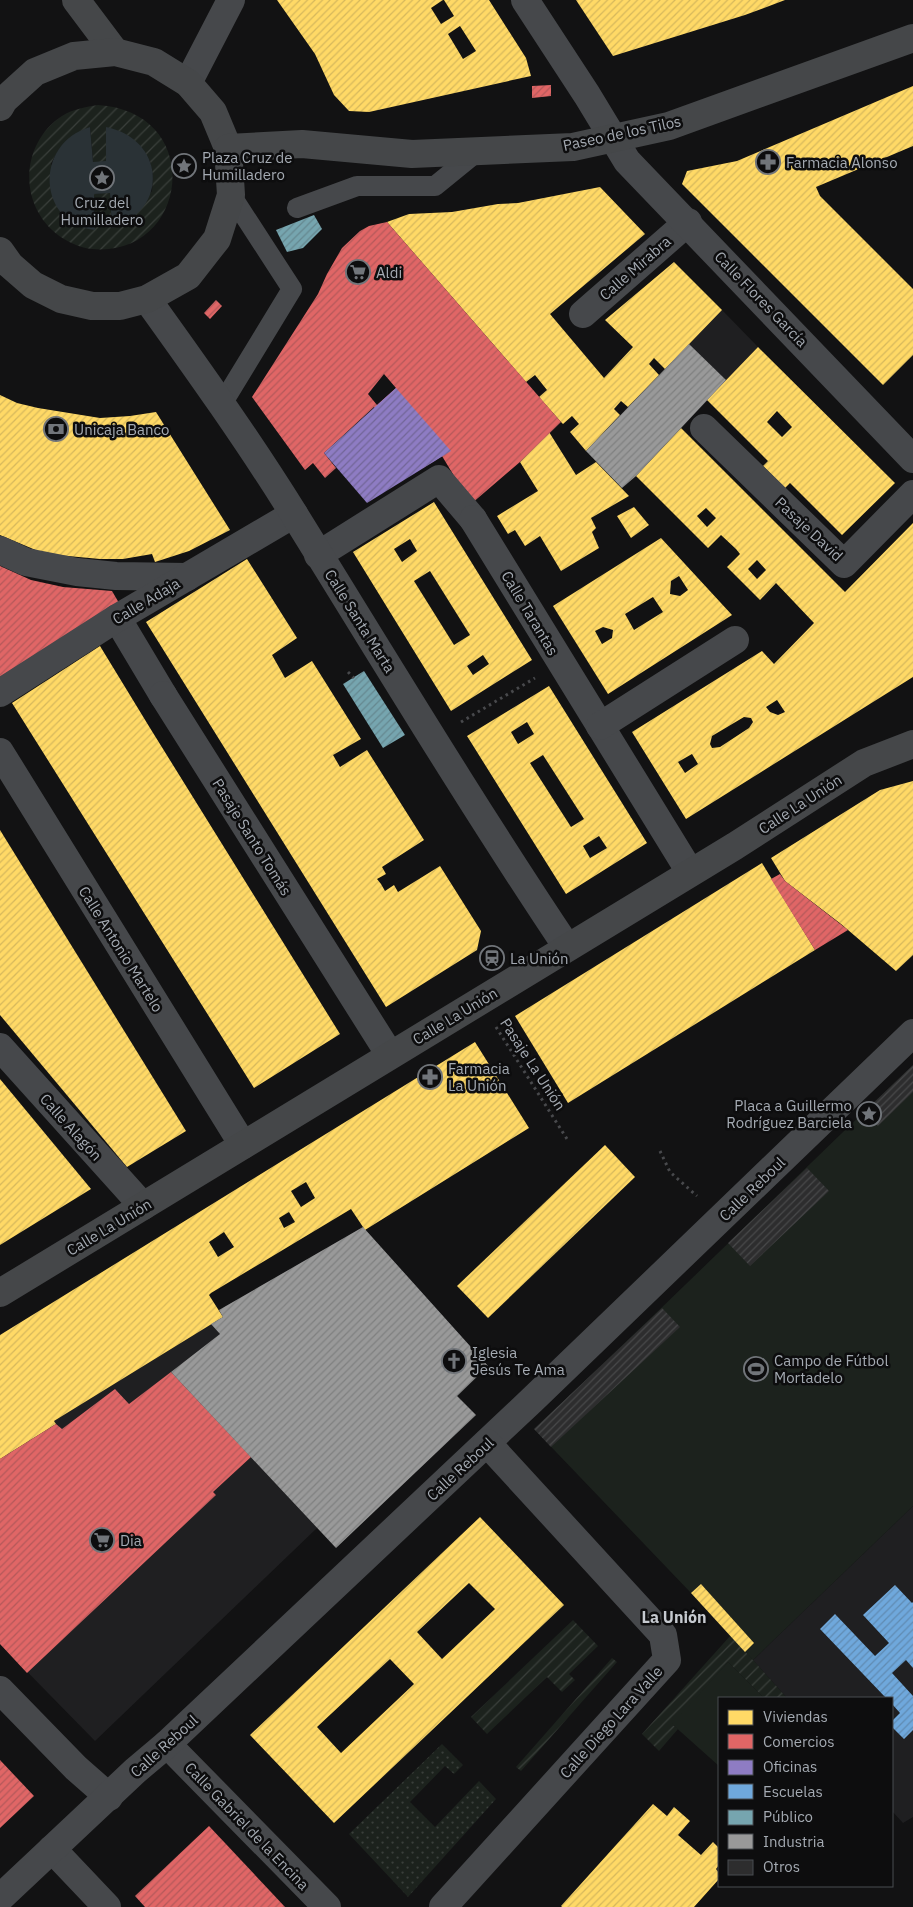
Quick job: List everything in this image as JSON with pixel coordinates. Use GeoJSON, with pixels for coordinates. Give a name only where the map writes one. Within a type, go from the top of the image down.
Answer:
{"type":"FeatureCollection","features":[{"type":"Feature","properties":{"kind":"main road"},"geometry":{"type":"LineString","coordinates":[[76,0],[115,52]]}},
{"type":"Feature","properties":{"kind":"main road","name":"Paseo de los Tilos"},"geometry":{"type":"LineString","coordinates":[[228,148],[302,144],[412,154],[573,147],[669,126],[913,38]]}},
{"type":"Feature","properties":{"kind":"main road"},"geometry":{"type":"LineString","coordinates":[[2,98],[35,72],[74,56],[115,52],[154,62],[188,83],[213,112],[228,148],[231,195],[217,239],[188,276],[147,299],[120,306],[92,306],[61,299],[33,285],[3,262]]}},
{"type":"Feature","properties":{"kind":"main road","name":"Calle La Unión"},"geometry":{"type":"LineString","coordinates":[[0,1293],[480,1001],[864,763],[913,744]]}},
{"type":"Feature","properties":{"kind":"street"},"geometry":{"type":"LineString","coordinates":[[188,83],[231,0]]}},
{"type":"Feature","properties":{"kind":"street","name":"Calle Flores García"},"geometry":{"type":"LineString","coordinates":[[525,0],[587,95],[627,161],[688,222],[913,459]]}},
{"type":"Feature","properties":{"kind":"street","name":"Calle Mirabra"},"geometry":{"type":"LineString","coordinates":[[583,314],[688,222]]}},
{"type":"Feature","properties":{"kind":"street","name":"Calle Santa Marta"},"geometry":{"type":"LineString","coordinates":[[147,299],[222,404],[294,514],[318,555],[567,947]]}},
{"type":"Feature","properties":{"kind":"street","name":"Pasaje David"},"geometry":{"type":"LineString","coordinates":[[704,428],[844,564],[913,494]]}},
{"type":"Feature","properties":{"kind":"street","name":"Calle Tarantas"},"geometry":{"type":"LineString","coordinates":[[318,555],[439,479],[473,519],[690,872]]}},
{"type":"Feature","properties":{"kind":"street","name":"Calle Adaja"},"geometry":{"type":"LineString","coordinates":[[0,693],[117,618],[294,514]]}},
{"type":"Feature","properties":{"kind":"street"},"geometry":{"type":"LineString","coordinates":[[0,550],[26,562],[76,572],[116,576],[186,577]]}},
{"type":"Feature","properties":{"kind":"street","name":"Pasaje Santo Tomás"},"geometry":{"type":"LineString","coordinates":[[117,618],[163,695],[390,1055]]}},
{"type":"Feature","properties":{"kind":"street"},"geometry":{"type":"LineString","coordinates":[[600,726],[735,640]]}},
{"type":"Feature","properties":{"kind":"street","name":"Calle Antonio Martelo"},"geometry":{"type":"LineString","coordinates":[[0,753],[243,1145]]}},
{"type":"Feature","properties":{"kind":"street","name":"Calle Reboul"},"geometry":{"type":"LineString","coordinates":[[0,1898],[487,1443],[722,1219],[913,1033]]}},
{"type":"Feature","properties":{"kind":"street","name":"Calle Alagón"},"geometry":{"type":"LineString","coordinates":[[0,1047],[143,1206]]}},
{"type":"Feature","properties":{"kind":"street","name":"Calle Diego Lara Valle"},"geometry":{"type":"LineString","coordinates":[[443,1907],[667,1660],[663,1635],[487,1443]]}},
{"type":"Feature","properties":{"kind":"street"},"geometry":{"type":"LineString","coordinates":[[0,1690],[76,1768],[109,1798]]}},
{"type":"Feature","properties":{"kind":"street","name":"Calle Gabriel de la Encina"},"geometry":{"type":"LineString","coordinates":[[167,1744],[327,1907]]}},
{"type":"Feature","properties":{"kind":"street"},"geometry":{"type":"LineString","coordinates":[[52,1849],[107,1907]]}},
{"type":"Feature","properties":{"kind":"lane"},"geometry":{"type":"LineString","coordinates":[[297,208],[357,186],[435,186],[478,151]]}},
{"type":"Feature","properties":{"kind":"lane"},"geometry":{"type":"LineString","coordinates":[[222,404],[292,289],[231,195]]}},
{"type":"Feature","properties":{"kind":"path"},"geometry":{"type":"LineString","coordinates":[[460,723],[560,662]]}},
{"type":"Feature","properties":{"kind":"path"},"geometry":{"type":"LineString","coordinates":[[348,672],[354,678]]}},
{"type":"Feature","properties":{"kind":"path","name":"Pasaje La Unión"},"geometry":{"type":"LineString","coordinates":[[480,1001],[567,1139]]}},
{"type":"Feature","properties":{"kind":"path"},"geometry":{"type":"LineString","coordinates":[[660,1151],[670,1172],[722,1219]]}},
{"type":"Feature","properties":{"kind":"shaded area"},"geometry":{"type":"Polygon","coordinates":[[[98,105],[133,114],[157,132],[170,156],[172,183],[165,209],[149,231],[125,246],[92,249],[67,241],[49,227],[38,212],[29,178],[31,160],[37,144],[48,128],[66,114],[98,105]],[[90,127],[66,141],[51,164],[95,229],[94,194],[110,192],[112,228],[123,225],[152,191],[153,176],[150,161],[106,127],[106,162],[93,162],[90,127]]]}},
{"type":"Feature","properties":{"kind":"shaded area"},"geometry":{"type":"Polygon","coordinates":[[[90,127],[93,162],[106,161],[106,127],[126,134],[140,145],[149,159],[153,175],[151,191],[144,206],[131,219],[112,228],[110,193],[94,194],[95,230],[76,225],[62,214],[53,199],[50,183],[52,165],[59,149],[72,136],[90,127]]]}},
{"type":"Feature","properties":{"kind":"shaded area"},"geometry":{"type":"Polygon","coordinates":[[[722,310],[758,347],[636,476],[622,488],[586,451],[722,310]]]}},
{"type":"Feature","properties":{"kind":"shaded area","name":"Campo de Fútbol Mortadelo"},"geometry":{"type":"Polygon","coordinates":[[[913,1065],[913,1506],[753,1660],[534,1429],[913,1065]]]}},
{"type":"Feature","properties":{"kind":"shaded area"},"geometry":{"type":"Polygon","coordinates":[[[363,1227],[488,1366],[458,1396],[476,1415],[391,1495],[317,1528],[95,1741],[0,1644],[0,1459],[56,1424],[54,1421],[223,1317],[219,1310],[363,1227]]]}},
{"type":"Feature","properties":{"kind":"shaded area"},"geometry":{"type":"Polygon","coordinates":[[[913,1506],[913,1817],[903,1823],[893,1812],[893,1697],[786,1697],[753,1660],[913,1506]]]}},
{"type":"Feature","properties":{"kind":"shaded area"},"geometry":{"type":"Polygon","coordinates":[[[573,1620],[598,1646],[569,1674],[575,1680],[562,1692],[547,1677],[487,1734],[471,1717],[573,1620]]]}},
{"type":"Feature","properties":{"kind":"shaded area"},"geometry":{"type":"Polygon","coordinates":[[[731,1635],[786,1697],[763,1697],[728,1662],[673,1725],[678,1729],[659,1751],[642,1734],[731,1635]]]}},
{"type":"Feature","properties":{"kind":"shaded area"},"geometry":{"type":"Polygon","coordinates":[[[612,1658],[617,1662],[521,1771],[516,1767],[612,1658]]]}},
{"type":"Feature","properties":{"kind":"shaded area"},"geometry":{"type":"Polygon","coordinates":[[[728,1662],[763,1697],[718,1697],[718,1765],[672,1724],[728,1662]]]}},
{"type":"Feature","properties":{"kind":"shaded area"},"geometry":{"type":"Polygon","coordinates":[[[442,1744],[463,1765],[454,1774],[445,1766],[410,1802],[435,1827],[479,1781],[496,1799],[408,1897],[349,1834],[442,1744]]]}},
{"type":"Feature","properties":{"kind":"building: Viviendas"},"geometry":{"type":"Polygon","coordinates":[[[277,0],[443,0],[431,8],[441,24],[454,16],[444,0],[489,0],[526,58],[531,76],[369,112],[349,111],[334,95],[315,54],[277,0]],[[460,26],[448,34],[463,59],[476,51],[460,26]]]}},
{"type":"Feature","properties":{"kind":"building: Viviendas"},"geometry":{"type":"Polygon","coordinates":[[[576,0],[785,0],[745,15],[613,56],[576,0]]]}},
{"type":"Feature","properties":{"kind":"building: Viviendas"},"geometry":{"type":"Polygon","coordinates":[[[913,86],[913,146],[816,187],[820,196],[913,289],[913,355],[883,385],[682,184],[687,171],[737,161],[913,86]]]}},
{"type":"Feature","properties":{"kind":"building: Viviendas"},"geometry":{"type":"Polygon","coordinates":[[[600,187],[645,234],[550,314],[604,378],[633,347],[605,320],[674,262],[722,310],[665,369],[654,358],[649,364],[659,375],[628,407],[621,401],[614,409],[620,415],[586,451],[570,432],[579,424],[572,416],[563,424],[561,422],[539,397],[547,390],[535,375],[526,382],[387,222],[409,214],[452,212],[498,204],[518,203],[600,187]]]}},
{"type":"Feature","properties":{"kind":"building: Viviendas"},"geometry":{"type":"Polygon","coordinates":[[[758,347],[895,483],[842,535],[790,483],[785,488],[763,466],[768,461],[707,400],[758,347]],[[777,411],[767,422],[782,437],[792,427],[777,411]]]}},
{"type":"Feature","properties":{"kind":"building: Viviendas"},"geometry":{"type":"Polygon","coordinates":[[[0,395],[17,403],[38,408],[100,418],[156,412],[230,530],[189,551],[155,562],[152,554],[123,559],[57,555],[38,551],[0,535],[0,395]]]}},
{"type":"Feature","properties":{"kind":"building: Viviendas"},"geometry":{"type":"Polygon","coordinates":[[[681,428],[845,592],[913,523],[913,677],[686,819],[632,732],[762,651],[774,664],[814,623],[776,583],[760,600],[727,567],[740,554],[736,549],[721,535],[708,548],[636,476],[681,428]],[[706,508],[697,516],[707,527],[716,518],[706,508]],[[757,560],[748,569],[757,579],[766,570],[757,560]],[[777,700],[766,707],[770,712],[778,715],[785,712],[777,700]],[[744,717],[712,736],[710,744],[712,748],[720,747],[749,728],[753,722],[751,718],[744,717]],[[692,754],[678,762],[685,773],[698,764],[692,754]]]}},
{"type":"Feature","properties":{"kind":"building: Viviendas"},"geometry":{"type":"Polygon","coordinates":[[[549,432],[576,475],[596,462],[629,496],[591,518],[596,528],[592,532],[599,548],[561,571],[540,536],[525,546],[515,530],[508,534],[497,516],[538,491],[520,462],[549,432]]]}},
{"type":"Feature","properties":{"kind":"building: Viviendas"},"geometry":{"type":"Polygon","coordinates":[[[434,502],[532,660],[451,711],[353,552],[434,502]],[[410,539],[394,549],[402,562],[417,551],[410,539]],[[430,571],[414,581],[454,645],[470,635],[430,571]],[[483,655],[467,666],[473,675],[489,664],[483,655]]]}},
{"type":"Feature","properties":{"kind":"building: Viviendas"},"geometry":{"type":"Polygon","coordinates":[[[634,507],[649,525],[631,538],[617,516],[634,507]]]}},
{"type":"Feature","properties":{"kind":"building: Viviendas"},"geometry":{"type":"Polygon","coordinates":[[[661,538],[732,615],[608,694],[553,606],[661,538]],[[679,576],[671,581],[670,594],[680,596],[688,590],[679,576]],[[653,597],[625,614],[634,630],[663,612],[653,597]],[[603,627],[595,631],[602,644],[612,638],[613,630],[603,627]]]}},
{"type":"Feature","properties":{"kind":"building: Viviendas"},"geometry":{"type":"Polygon","coordinates":[[[247,559],[297,638],[272,655],[285,678],[312,661],[361,739],[333,755],[340,767],[367,750],[424,840],[382,867],[386,874],[377,879],[385,891],[394,885],[398,892],[440,866],[481,931],[477,950],[386,1007],[146,622],[247,559]]]}},
{"type":"Feature","properties":{"kind":"building: Viviendas"},"geometry":{"type":"Polygon","coordinates":[[[100,646],[340,1034],[254,1088],[12,703],[100,646]]]}},
{"type":"Feature","properties":{"kind":"building: Viviendas"},"geometry":{"type":"Polygon","coordinates":[[[549,686],[647,843],[566,894],[467,736],[549,686]],[[527,722],[511,732],[518,744],[534,734],[527,722]],[[543,755],[530,763],[571,827],[584,819],[543,755]],[[599,836],[583,846],[590,858],[607,848],[599,836]]]}},
{"type":"Feature","properties":{"kind":"building: Viviendas"},"geometry":{"type":"Polygon","coordinates":[[[913,781],[913,955],[896,971],[841,924],[785,881],[771,858],[880,790],[913,781]]]}},
{"type":"Feature","properties":{"kind":"building: Viviendas"},"geometry":{"type":"Polygon","coordinates":[[[0,830],[186,1131],[127,1167],[0,1015],[0,830]]]}},
{"type":"Feature","properties":{"kind":"building: Viviendas"},"geometry":{"type":"Polygon","coordinates":[[[762,863],[815,950],[568,1103],[515,1016],[762,863]]]}},
{"type":"Feature","properties":{"kind":"building: Viviendas"},"geometry":{"type":"Polygon","coordinates":[[[475,1042],[529,1128],[365,1230],[351,1209],[211,1293],[209,1295],[223,1317],[54,1421],[56,1424],[0,1459],[0,1335],[475,1042]],[[306,1182],[291,1191],[301,1207],[315,1198],[306,1182]],[[289,1212],[279,1218],[284,1228],[295,1222],[289,1212]],[[224,1232],[209,1242],[218,1257],[234,1247],[224,1232]]]}},
{"type":"Feature","properties":{"kind":"building: Viviendas"},"geometry":{"type":"Polygon","coordinates":[[[0,1079],[91,1189],[0,1245],[0,1079]]]}},
{"type":"Feature","properties":{"kind":"building: Viviendas"},"geometry":{"type":"Polygon","coordinates":[[[605,1145],[635,1177],[488,1318],[457,1286],[605,1145]]]}},
{"type":"Feature","properties":{"kind":"building: Viviendas"},"geometry":{"type":"Polygon","coordinates":[[[480,1517],[564,1605],[334,1823],[250,1735],[480,1517]],[[469,1583],[417,1632],[442,1659],[495,1609],[469,1583]],[[390,1659],[317,1727],[341,1753],[414,1684],[390,1659]]]}},
{"type":"Feature","properties":{"kind":"building: Viviendas"},"geometry":{"type":"Polygon","coordinates":[[[701,1584],[754,1643],[745,1652],[691,1593],[701,1584]]]}},
{"type":"Feature","properties":{"kind":"building: Viviendas"},"geometry":{"type":"Polygon","coordinates":[[[653,1804],[667,1816],[674,1807],[690,1821],[678,1835],[701,1855],[713,1842],[718,1847],[718,1866],[716,1869],[718,1880],[694,1907],[561,1906],[653,1804]]]}},
{"type":"Feature","properties":{"kind":"building: Comercios"},"geometry":{"type":"Polygon","coordinates":[[[551,85],[551,96],[532,98],[532,86],[551,85]]]}},
{"type":"Feature","properties":{"kind":"building: Comercios"},"geometry":{"type":"Polygon","coordinates":[[[387,222],[561,422],[520,462],[471,504],[442,456],[423,468],[374,407],[324,453],[336,468],[325,478],[313,463],[305,470],[252,397],[318,294],[342,248],[360,231],[369,226],[387,222]],[[384,374],[368,394],[377,405],[396,388],[384,374]]]}},
{"type":"Feature","properties":{"kind":"building: Comercios"},"geometry":{"type":"Polygon","coordinates":[[[216,300],[222,306],[210,319],[204,313],[216,300]]]}},
{"type":"Feature","properties":{"kind":"building: Comercios"},"geometry":{"type":"Polygon","coordinates":[[[0,566],[31,580],[63,587],[112,591],[119,603],[0,677],[0,566]]]}},
{"type":"Feature","properties":{"kind":"building: Comercios"},"geometry":{"type":"Polygon","coordinates":[[[780,874],[785,881],[848,930],[815,950],[771,879],[780,874]]]}},
{"type":"Feature","properties":{"kind":"building: Comercios"},"geometry":{"type":"Polygon","coordinates":[[[171,1372],[251,1457],[213,1492],[216,1495],[27,1673],[0,1644],[0,1459],[56,1424],[62,1429],[115,1389],[129,1404],[171,1372]]]}},
{"type":"Feature","properties":{"kind":"building: Comercios"},"geometry":{"type":"Polygon","coordinates":[[[0,1760],[34,1796],[0,1828],[0,1760]]]}},
{"type":"Feature","properties":{"kind":"building: Comercios"},"geometry":{"type":"Polygon","coordinates":[[[209,1826],[285,1907],[145,1907],[135,1896],[209,1826]]]}},
{"type":"Feature","properties":{"kind":"building: Oficinas"},"geometry":{"type":"Polygon","coordinates":[[[396,388],[451,451],[367,503],[324,453],[396,388]]]}},
{"type":"Feature","properties":{"kind":"building: Escuelas"},"geometry":{"type":"Polygon","coordinates":[[[895,1585],[913,1602],[913,1668],[906,1660],[892,1673],[913,1696],[913,1730],[904,1739],[893,1728],[893,1720],[900,1713],[893,1705],[893,1697],[885,1697],[820,1629],[835,1614],[875,1656],[889,1643],[863,1615],[895,1585]]]}},
{"type":"Feature","properties":{"kind":"building: Público"},"geometry":{"type":"Polygon","coordinates":[[[314,215],[322,229],[303,248],[287,252],[276,230],[314,215]]]}},
{"type":"Feature","properties":{"kind":"building: Público"},"geometry":{"type":"Polygon","coordinates":[[[364,671],[405,735],[383,748],[343,684],[364,671]]]}},
{"type":"Feature","properties":{"kind":"building: Industria"},"geometry":{"type":"Polygon","coordinates":[[[689,344],[726,380],[636,476],[622,488],[586,451],[689,344]]]}},
{"type":"Feature","properties":{"kind":"building: Industria"},"geometry":{"type":"Polygon","coordinates":[[[363,1227],[488,1366],[457,1396],[476,1415],[336,1548],[171,1372],[220,1334],[211,1324],[223,1317],[219,1310],[363,1227]]]}},
{"type":"Feature","properties":{"kind":"building: Otros"},"geometry":{"type":"Polygon","coordinates":[[[913,1065],[913,1092],[878,1126],[865,1111],[913,1065]]]}},
{"type":"Feature","properties":{"kind":"building: Otros"},"geometry":{"type":"Polygon","coordinates":[[[807,1168],[829,1191],[750,1266],[728,1243],[807,1168]]]}},
{"type":"Feature","properties":{"kind":"building: Otros"},"geometry":{"type":"Polygon","coordinates":[[[662,1308],[680,1327],[551,1447],[534,1429],[662,1308]]]}},
{"type":"Feature","properties":{"kind":"place","name":"Farmacia Alonso"},"geometry":{"type":"Point","coordinates":[768,162]}},
{"type":"Feature","properties":{"kind":"place","name":"Plaza Cruz de Humilladero"},"geometry":{"type":"Point","coordinates":[184,166]}},
{"type":"Feature","properties":{"kind":"place","name":"Cruz del Humilladero"},"geometry":{"type":"Point","coordinates":[102,178]}},
{"type":"Feature","properties":{"kind":"place","name":"Aldi"},"geometry":{"type":"Point","coordinates":[358,272]}},
{"type":"Feature","properties":{"kind":"place","name":"Unicaja Banco"},"geometry":{"type":"Point","coordinates":[56,429]}},
{"type":"Feature","properties":{"kind":"place","name":"La Unión"},"geometry":{"type":"Point","coordinates":[492,958]}},
{"type":"Feature","properties":{"kind":"place","name":"Farmacia La Unión"},"geometry":{"type":"Point","coordinates":[430,1077]}},
{"type":"Feature","properties":{"kind":"place","name":"Placa a Guillermo Rodríguez Barciela"},"geometry":{"type":"Point","coordinates":[869,1114]}},
{"type":"Feature","properties":{"kind":"place","name":"Iglesia Jesús Te Ama"},"geometry":{"type":"Point","coordinates":[454,1361]}},
{"type":"Feature","properties":{"kind":"place","name":"Campo de Fútbol Mortadelo"},"geometry":{"type":"Point","coordinates":[756,1369]}},
{"type":"Feature","properties":{"kind":"place","name":"Dia"},"geometry":{"type":"Point","coordinates":[102,1540]}},
{"type":"Feature","properties":{"kind":"district","name":"La Unión"},"geometry":{"type":"Point","coordinates":[674,1617]}}]}
